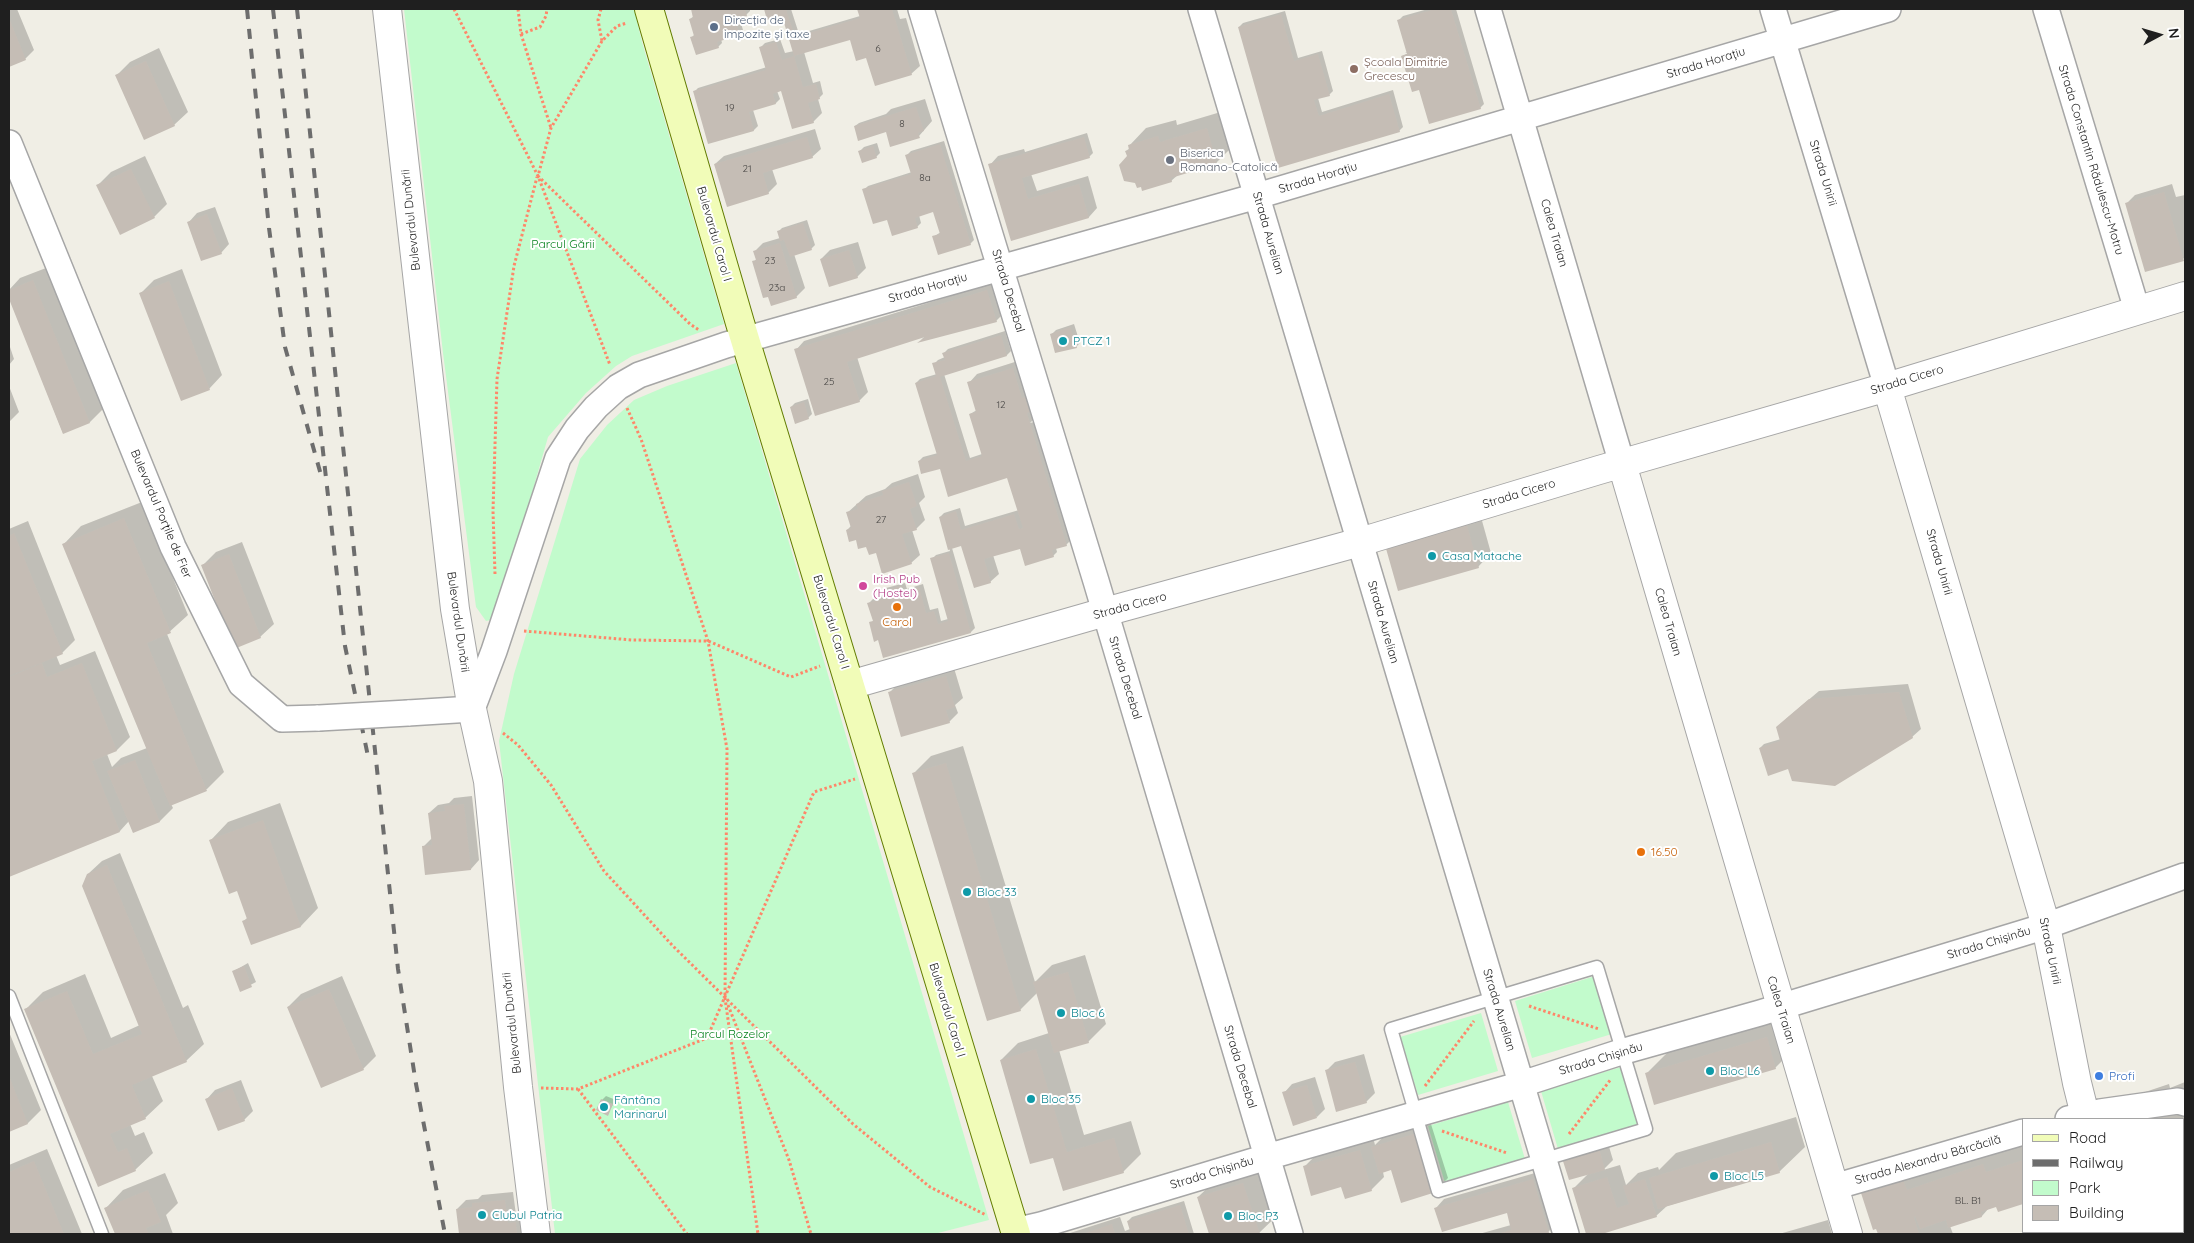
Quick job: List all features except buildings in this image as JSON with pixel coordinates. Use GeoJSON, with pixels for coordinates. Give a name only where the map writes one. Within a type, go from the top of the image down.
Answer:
{"type":"FeatureCollection","features":[{"type":"Feature","properties":{"kind":"main road","name":"Bulevardul Carol I"},"geometry":{"type":"LineString","coordinates":[[638,16],[735,342],[842,658],[1015,1233]]}},
{"type":"Feature","properties":{"kind":"street","name":"Bulevardul Dunării"},"geometry":{"type":"LineString","coordinates":[[387,9],[455,609],[472,709],[488,781],[518,1087],[536,1234]]}},
{"type":"Feature","properties":{"kind":"street","name":"Strada Decebal"},"geometry":{"type":"LineString","coordinates":[[921,9],[1105,612],[1290,1234]]}},
{"type":"Feature","properties":{"kind":"street","name":"Strada Aurelian"},"geometry":{"type":"LineString","coordinates":[[1201,9],[1494,998],[1522,1084],[1566,1234]]}},
{"type":"Feature","properties":{"kind":"street","name":"Calea Traian"},"geometry":{"type":"LineString","coordinates":[[1488,9],[1848,1234]]}},
{"type":"Feature","properties":{"kind":"street","name":"Strada Unirii"},"geometry":{"type":"LineString","coordinates":[[1773,9],[2046,926],[2079,1118]]}},
{"type":"Feature","properties":{"kind":"street","name":"Strada Horațiu"},"geometry":{"type":"LineString","coordinates":[[472,709],[501,629],[558,458],[577,429],[596,407],[618,387],[639,375],[735,342],[1257,196],[1888,9]]}},
{"type":"Feature","properties":{"kind":"street","name":"Strada Constantin Rădulescu-Motru"},"geometry":{"type":"LineString","coordinates":[[2046,9],[2137,310]]}},
{"type":"Feature","properties":{"kind":"street","name":"Bulevardul Porțile de Fier"},"geometry":{"type":"LineString","coordinates":[[9,143],[172,547],[241,684],[282,719],[472,709]]}},
{"type":"Feature","properties":{"kind":"street","name":"Strada Cicero"},"geometry":{"type":"LineString","coordinates":[[850,685],[1360,542],[1887,387],[2185,296]]}},
{"type":"Feature","properties":{"kind":"street","name":"Strada Chișinău"},"geometry":{"type":"LineString","coordinates":[[1015,1233],[1415,1112],[1522,1084],[1621,1049],[1781,1006],[2046,926],[2185,876]]}},
{"type":"Feature","properties":{"kind":"street"},"geometry":{"type":"LineString","coordinates":[[2079,1118],[2178,1101],[2185,1103]]}},
{"type":"Feature","properties":{"kind":"street","name":"Strada Alexandru Bărcăcilă"},"geometry":{"type":"LineString","coordinates":[[1834,1187],[2022,1132]]}},
{"type":"Feature","properties":{"kind":"lane"},"geometry":{"type":"LineString","coordinates":[[1597,968],[1621,1049],[1646,1130],[1438,1191],[1391,1029],[1597,968]]}},
{"type":"Feature","properties":{"kind":"lane"},"geometry":{"type":"LineString","coordinates":[[9,996],[102,1234]]}},
{"type":"Feature","properties":{"kind":"path"},"geometry":{"type":"LineString","coordinates":[[454,9],[538,176],[607,358]]}},
{"type":"Feature","properties":{"kind":"path"},"geometry":{"type":"LineString","coordinates":[[518,9],[521,34],[551,128]]}},
{"type":"Feature","properties":{"kind":"path"},"geometry":{"type":"LineString","coordinates":[[521,34],[540,26],[546,16],[546,9]]}},
{"type":"Feature","properties":{"kind":"path"},"geometry":{"type":"LineString","coordinates":[[600,9],[598,20],[602,41]]}},
{"type":"Feature","properties":{"kind":"path"},"geometry":{"type":"LineString","coordinates":[[495,580],[493,511],[497,379],[514,266],[551,128],[602,41],[617,26],[638,16]]}},
{"type":"Feature","properties":{"kind":"path"},"geometry":{"type":"LineString","coordinates":[[538,176],[690,324],[735,342]]}},
{"type":"Feature","properties":{"kind":"path"},"geometry":{"type":"LineString","coordinates":[[618,387],[641,440],[708,641],[728,749],[725,998],[758,1234]]}},
{"type":"Feature","properties":{"kind":"path"},"geometry":{"type":"LineString","coordinates":[[501,629],[632,640],[708,641],[791,677],[842,658]]}},
{"type":"Feature","properties":{"kind":"path"},"geometry":{"type":"LineString","coordinates":[[502,733],[518,745],[551,785],[604,871],[672,946],[853,1124],[930,1187],[1015,1233]]}},
{"type":"Feature","properties":{"kind":"path"},"geometry":{"type":"LineString","coordinates":[[518,1087],[578,1089],[707,1038],[814,792],[875,772]]}},
{"type":"Feature","properties":{"kind":"path"},"geometry":{"type":"LineString","coordinates":[[725,998],[789,1160],[811,1234]]}},
{"type":"Feature","properties":{"kind":"path"},"geometry":{"type":"LineString","coordinates":[[1494,998],[1515,1000],[1621,1049],[1621,1067],[1558,1148],[1544,1161],[1525,1159],[1415,1112],[1418,1095],[1494,998]]}},
{"type":"Feature","properties":{"kind":"path"},"geometry":{"type":"LineString","coordinates":[[578,1089],[687,1234]]}},
{"type":"Feature","properties":{"kind":"green space","name":"Parcul Gării"},"geometry":{"type":"Polygon","coordinates":[[[404,9],[634,9],[724,324],[632,356],[616,366],[586,393],[548,437],[496,619],[486,621],[476,607],[443,353],[404,9]]]}},
{"type":"Feature","properties":{"kind":"green space","name":"Parcul Rozelor"},"geometry":{"type":"Polygon","coordinates":[[[736,363],[989,1220],[934,1234],[555,1234],[499,741],[514,674],[580,459],[607,425],[634,400],[667,386],[736,363]]]}},
{"type":"Feature","properties":{"kind":"green space"},"geometry":{"type":"Polygon","coordinates":[[[1595,976],[1612,1034],[1532,1058],[1515,1001],[1595,976]]]}},
{"type":"Feature","properties":{"kind":"green space"},"geometry":{"type":"Polygon","coordinates":[[[1481,1013],[1498,1071],[1418,1095],[1400,1037],[1481,1013]]]}},
{"type":"Feature","properties":{"kind":"green space"},"geometry":{"type":"Polygon","coordinates":[[[1621,1067],[1638,1124],[1558,1149],[1541,1091],[1621,1067]]]}},
{"type":"Feature","properties":{"kind":"green space"},"geometry":{"type":"Polygon","coordinates":[[[1508,1102],[1525,1159],[1445,1183],[1428,1126],[1508,1102]]]}},
{"type":"Feature","properties":{"kind":"railway"},"geometry":{"type":"LineString","coordinates":[[247,9],[269,228],[285,347],[321,475]]}},
{"type":"Feature","properties":{"kind":"railway"},"geometry":{"type":"LineString","coordinates":[[273,9],[345,646],[369,761]]}},
{"type":"Feature","properties":{"kind":"railway"},"geometry":{"type":"LineString","coordinates":[[297,9],[398,969],[416,1084],[445,1234]]}},
{"type":"Feature","properties":{"kind":"place","name":"Direcția de impozite și taxe"},"geometry":{"type":"Point","coordinates":[714,27]}},
{"type":"Feature","properties":{"kind":"place","name":"Școala Dimitrie Grecescu"},"geometry":{"type":"Point","coordinates":[1354,69]}},
{"type":"Feature","properties":{"kind":"place","name":"Biserica Romano-Catolică"},"geometry":{"type":"Point","coordinates":[1170,160]}},
{"type":"Feature","properties":{"kind":"place","name":"PTCZ 1"},"geometry":{"type":"Point","coordinates":[1063,341]}},
{"type":"Feature","properties":{"kind":"place","name":"Casa Matache"},"geometry":{"type":"Point","coordinates":[1432,556]}},
{"type":"Feature","properties":{"kind":"place","name":"Irish Pub (Hostel)"},"geometry":{"type":"Point","coordinates":[863,586]}},
{"type":"Feature","properties":{"kind":"place","name":"Carol"},"geometry":{"type":"Point","coordinates":[897,607]}},
{"type":"Feature","properties":{"kind":"place","name":"16.50"},"geometry":{"type":"Point","coordinates":[1641,852]}},
{"type":"Feature","properties":{"kind":"place","name":"Bloc 33"},"geometry":{"type":"Point","coordinates":[967,892]}},
{"type":"Feature","properties":{"kind":"place","name":"Bloc 6"},"geometry":{"type":"Point","coordinates":[1061,1013]}},
{"type":"Feature","properties":{"kind":"place","name":"Bloc L6"},"geometry":{"type":"Point","coordinates":[1710,1071]}},
{"type":"Feature","properties":{"kind":"place","name":"Profi"},"geometry":{"type":"Point","coordinates":[2099,1076]}},
{"type":"Feature","properties":{"kind":"place","name":"Bloc 35"},"geometry":{"type":"Point","coordinates":[1031,1099]}},
{"type":"Feature","properties":{"kind":"place","name":"Fântâna Marinarul"},"geometry":{"type":"Point","coordinates":[604,1107]}},
{"type":"Feature","properties":{"kind":"place","name":"Bloc L5"},"geometry":{"type":"Point","coordinates":[1714,1176]}},
{"type":"Feature","properties":{"kind":"place","name":"Clubul Patria"},"geometry":{"type":"Point","coordinates":[482,1215]}},
{"type":"Feature","properties":{"kind":"place","name":"Bloc P3"},"geometry":{"type":"Point","coordinates":[1228,1216]}}]}
